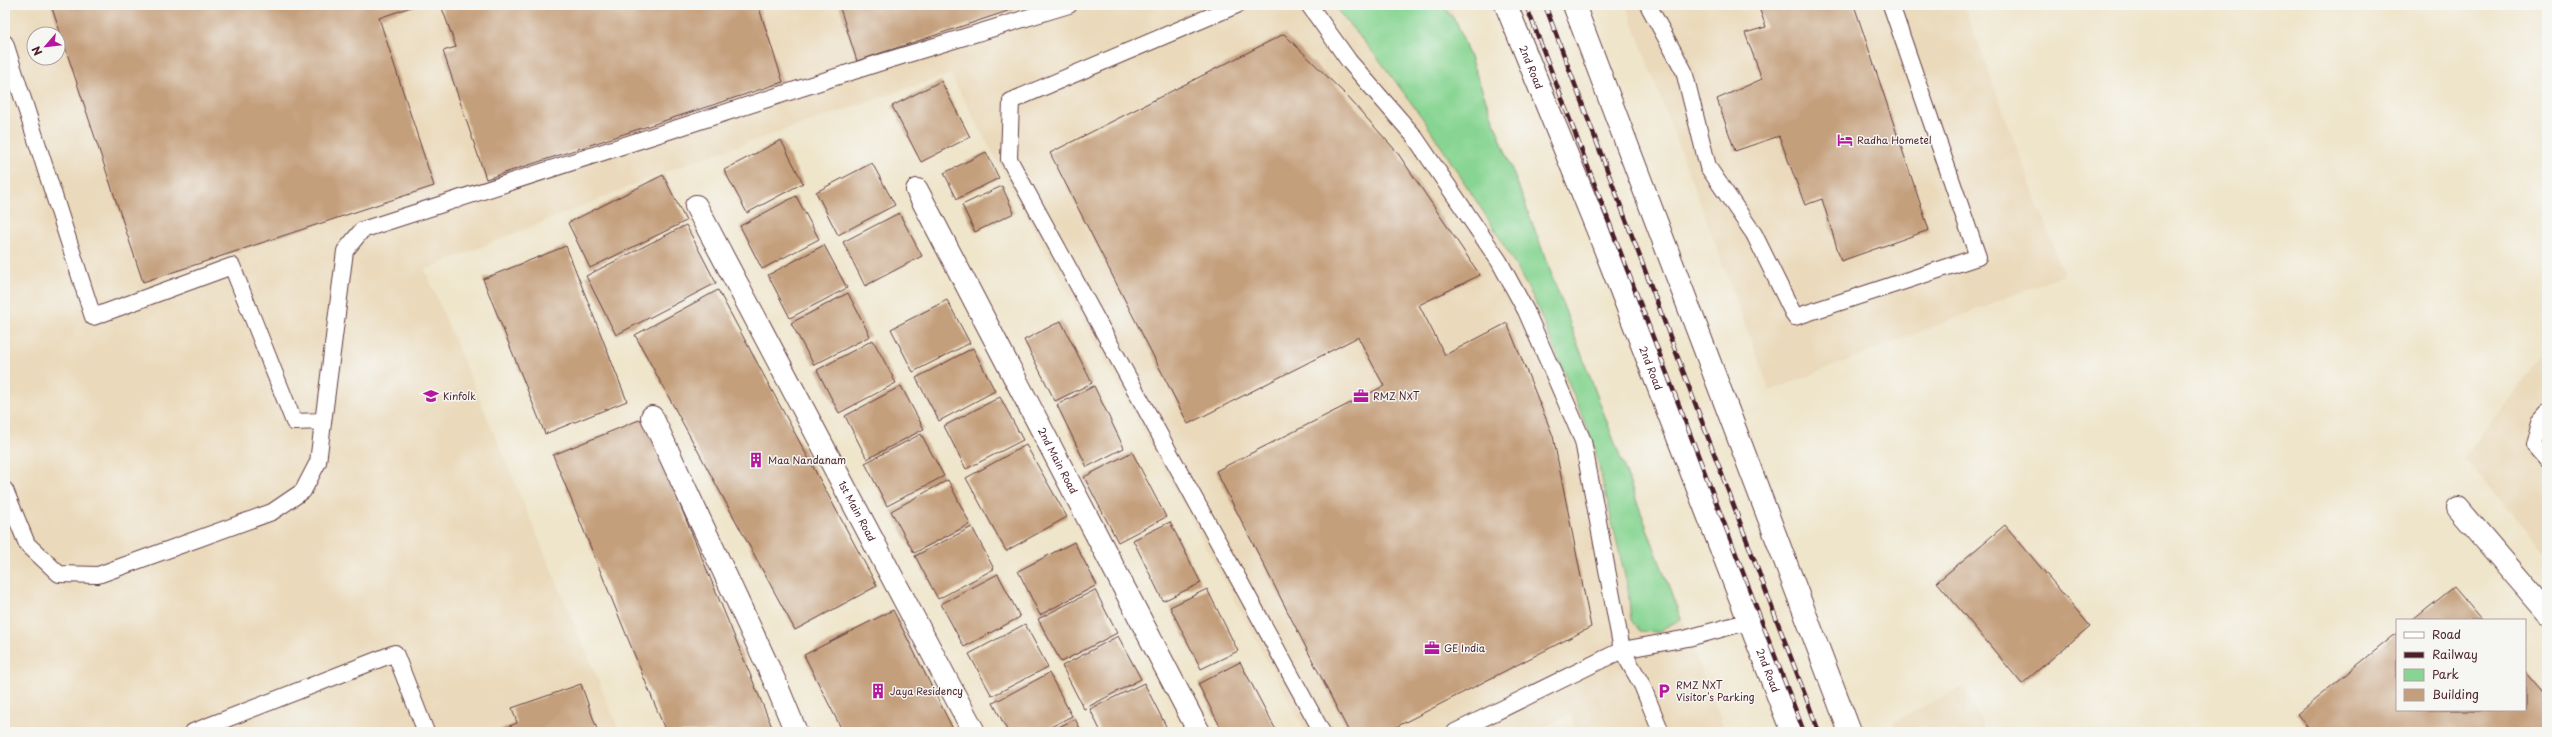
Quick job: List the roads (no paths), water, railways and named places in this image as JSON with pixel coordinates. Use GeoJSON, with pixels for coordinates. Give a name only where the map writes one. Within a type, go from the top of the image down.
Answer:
{"type":"FeatureCollection","features":[{"type":"Feature","properties":{"kind":"street","name":"2nd Road"},"geometry":{"type":"LineString","coordinates":[[1506,5],[1601,239],[1792,732]]}},
{"type":"Feature","properties":{"kind":"street"},"geometry":{"type":"LineString","coordinates":[[1574,5],[1850,732]]}},
{"type":"Feature","properties":{"kind":"street","name":"2nd Main Road"},"geometry":{"type":"LineString","coordinates":[[916,190],[1199,732]]}},
{"type":"Feature","properties":{"kind":"street","name":"1st Main Road"},"geometry":{"type":"LineString","coordinates":[[696,206],[974,732]]}},
{"type":"Feature","properties":{"kind":"street"},"geometry":{"type":"LineString","coordinates":[[652,417],[776,684],[796,732]]}},
{"type":"Feature","properties":{"kind":"street"},"geometry":{"type":"LineString","coordinates":[[2458,508],[2547,612]]}},
{"type":"Feature","properties":{"kind":"lane"},"geometry":{"type":"LineString","coordinates":[[5,490],[27,544],[59,574],[98,575],[272,512],[303,491],[318,462],[345,252],[362,230],[866,68],[1069,5]]}},
{"type":"Feature","properties":{"kind":"lane"},"geometry":{"type":"LineString","coordinates":[[1237,5],[1011,101],[1009,159],[1322,732]]}},
{"type":"Feature","properties":{"kind":"lane"},"geometry":{"type":"LineString","coordinates":[[1309,5],[1349,61],[1414,136],[1499,261],[1526,311],[1583,441],[1622,650],[1642,685],[1661,732]]}},
{"type":"Feature","properties":{"kind":"lane"},"geometry":{"type":"LineString","coordinates":[[1648,5],[1684,71],[1708,167],[1754,234],[1794,316],[1978,257],[1891,5]]}},
{"type":"Feature","properties":{"kind":"lane"},"geometry":{"type":"LineString","coordinates":[[5,43],[93,317],[232,266],[294,422],[323,421]]}},
{"type":"Feature","properties":{"kind":"lane"},"geometry":{"type":"LineString","coordinates":[[2547,414],[2540,422],[2534,445],[2547,460]]}},
{"type":"Feature","properties":{"kind":"lane"},"geometry":{"type":"LineString","coordinates":[[1455,732],[1622,650],[1688,638],[1750,621]]}},
{"type":"Feature","properties":{"kind":"lane"},"geometry":{"type":"LineString","coordinates":[[193,732],[395,653],[426,732]]}},
{"type":"Feature","properties":{"kind":"railway"},"geometry":{"type":"LineString","coordinates":[[1526,5],[1804,732]]}},
{"type":"Feature","properties":{"kind":"railway"},"geometry":{"type":"LineString","coordinates":[[1545,5],[1819,732]]}},
{"type":"Feature","properties":{"kind":"place","name":"Radha Hometel"},"geometry":{"type":"Point","coordinates":[1845,140]}},
{"type":"Feature","properties":{"kind":"place","name":"Kinfolk"},"geometry":{"type":"Point","coordinates":[431,396]}},
{"type":"Feature","properties":{"kind":"place","name":"RMZ NXT"},"geometry":{"type":"Point","coordinates":[1361,396]}},
{"type":"Feature","properties":{"kind":"place","name":"Maa Nandanam"},"geometry":{"type":"Point","coordinates":[756,460]}},
{"type":"Feature","properties":{"kind":"place","name":"GE India"},"geometry":{"type":"Point","coordinates":[1432,648]}},
{"type":"Feature","properties":{"kind":"place","name":"Jaya Residency"},"geometry":{"type":"Point","coordinates":[878,691]}},
{"type":"Feature","properties":{"kind":"place","name":"RMZ NXT Visitor's Parking"},"geometry":{"type":"Point","coordinates":[1664,691]}}]}
